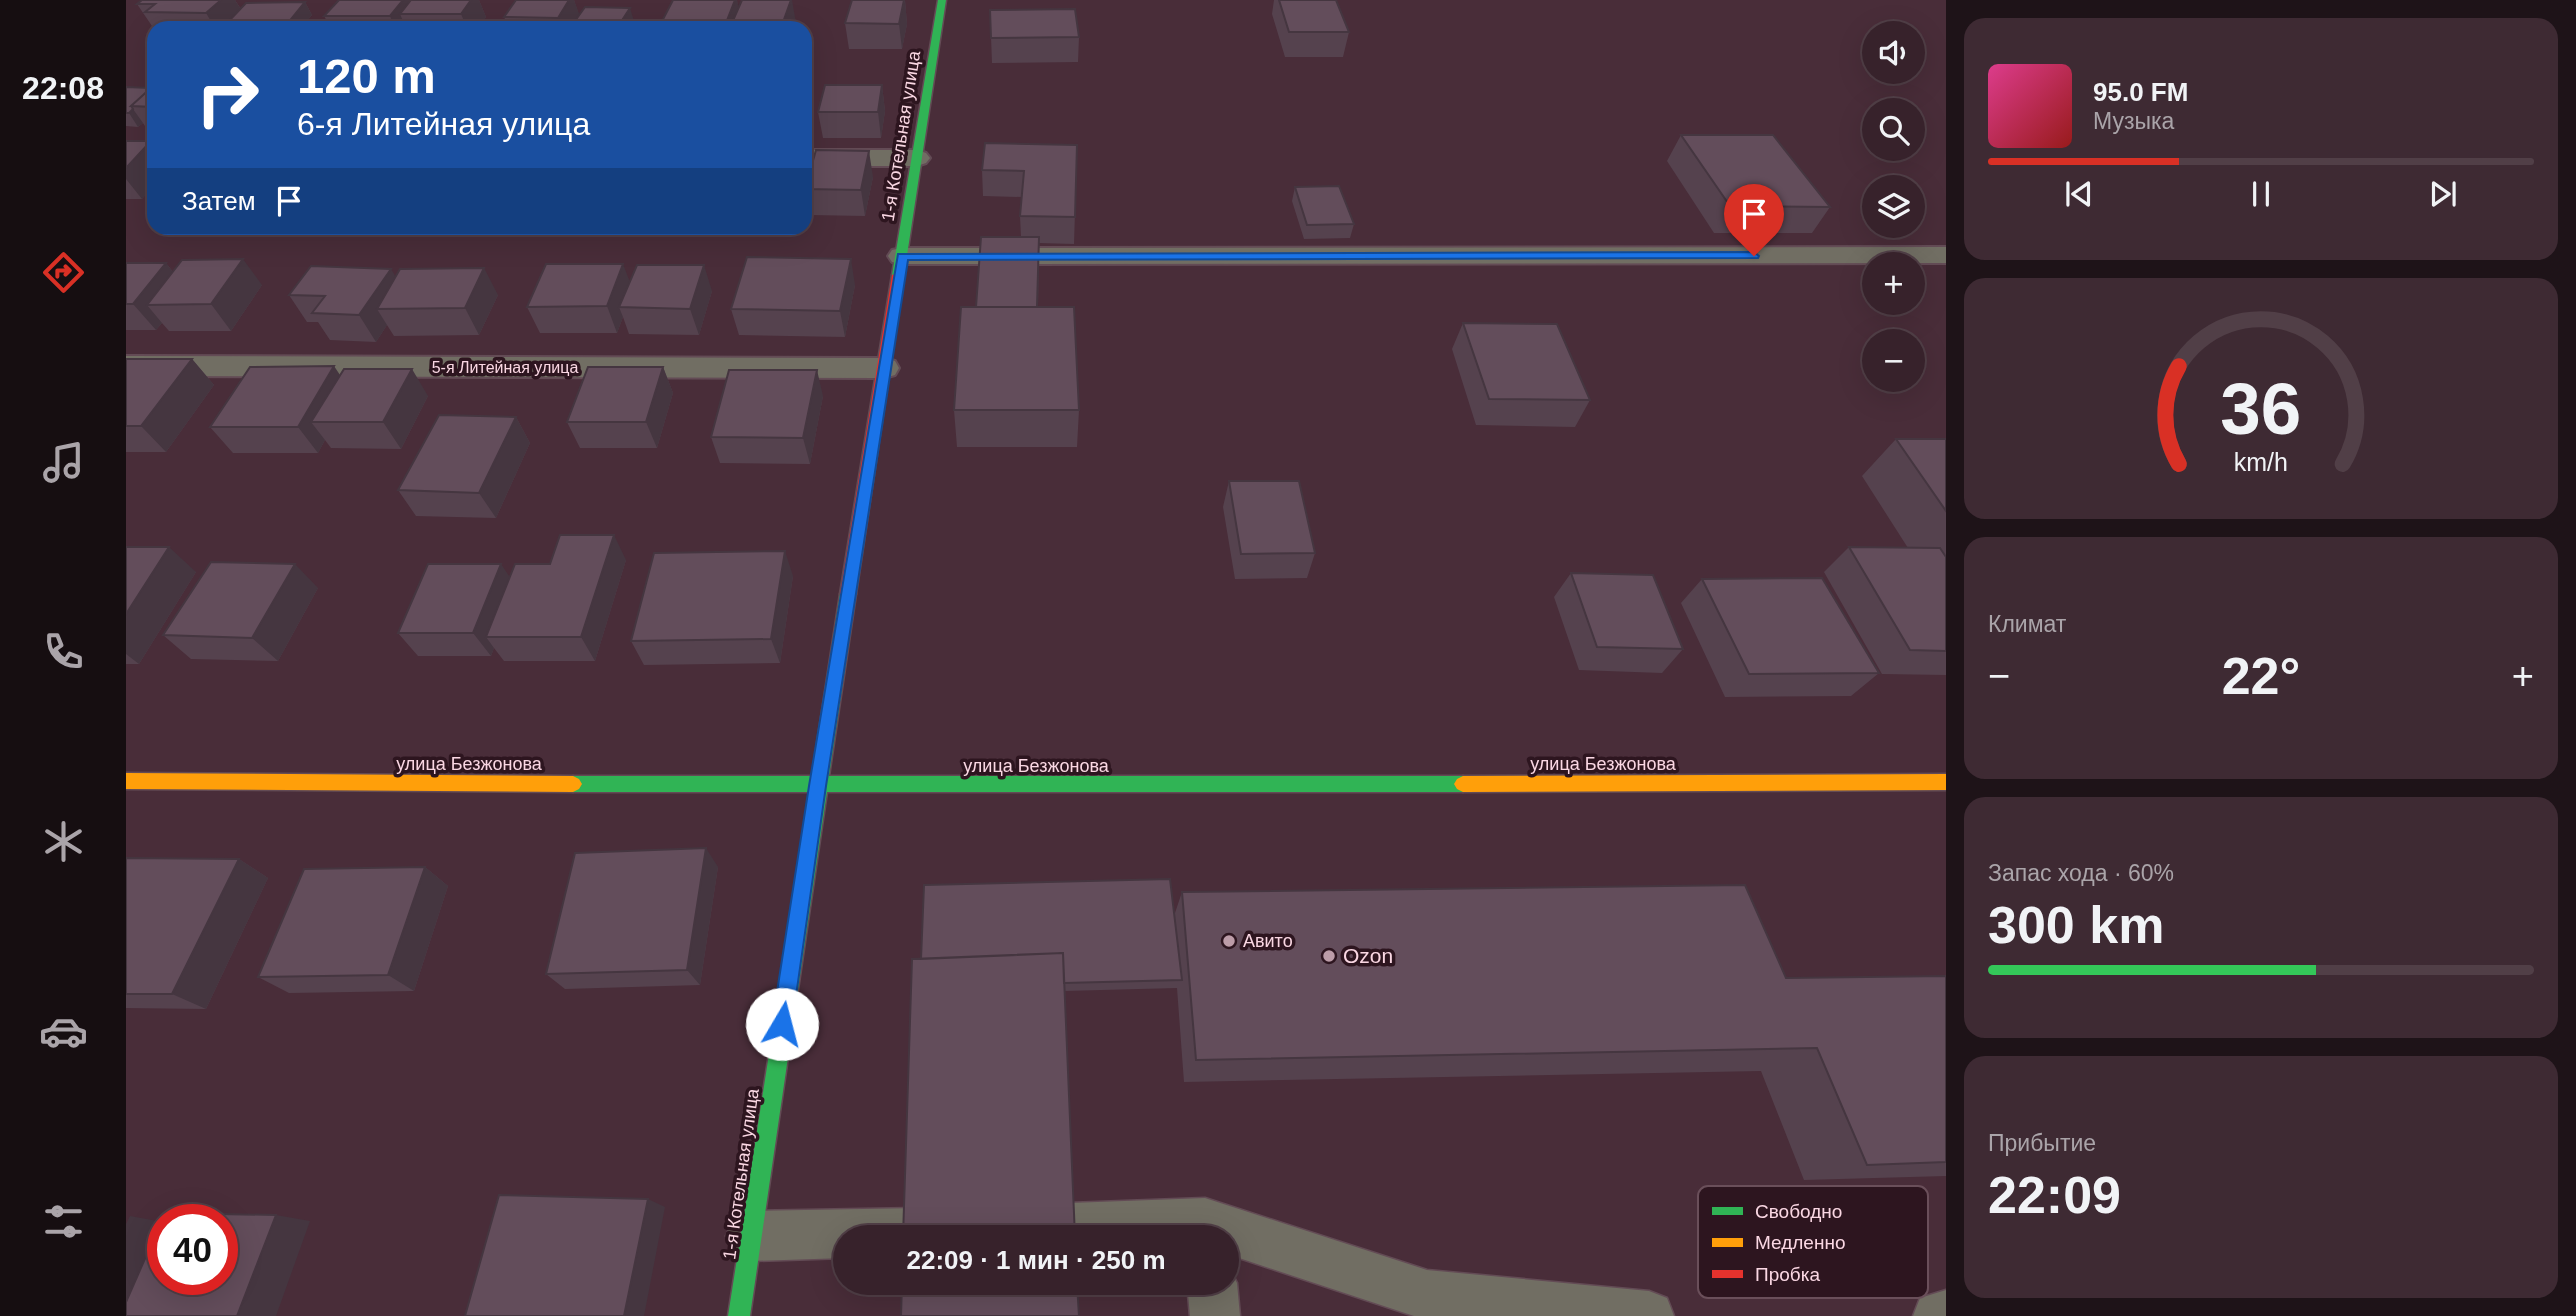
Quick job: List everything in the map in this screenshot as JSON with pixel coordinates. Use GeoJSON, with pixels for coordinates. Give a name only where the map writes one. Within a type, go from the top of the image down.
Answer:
{"type":"FeatureCollection","features":[{"type":"Feature","properties":{"kind":"street","name":"1-я Котельная улица"},"geometry":{"type":"LineString","coordinates":[[739,1316],[817,786],[942,0]]}},
{"type":"Feature","properties":{"kind":"street"},"geometry":{"type":"LineString","coordinates":[[812,158],[917,158]]}},
{"type":"Feature","properties":{"kind":"street"},"geometry":{"type":"LineString","coordinates":[[902,256],[1946,255]]}},
{"type":"Feature","properties":{"kind":"street","name":"5-я Литейная улица"},"geometry":{"type":"LineString","coordinates":[[126,366],[884,368]]}},
{"type":"Feature","properties":{"kind":"street","name":"улица Безжонова"},"geometry":{"type":"LineString","coordinates":[[126,781],[817,786],[1946,782]]}},
{"type":"Feature","properties":{"kind":"lane"},"geometry":{"type":"LineString","coordinates":[[751,1236],[833,1234]]}},
{"type":"Feature","properties":{"kind":"lane"},"geometry":{"type":"LineString","coordinates":[[1239,1240],[1427,1295],[1648,1316]]}},
{"type":"Feature","properties":{"kind":"lane"},"geometry":{"type":"LineString","coordinates":[[1213,1295],[1215,1316]]}},
{"type":"Feature","properties":{"kind":"lane"},"geometry":{"type":"LineString","coordinates":[[1938,1316],[1946,1315]]}},
{"type":"Feature","properties":{"kind":"building"},"geometry":{"type":"Polygon","coordinates":[[[142,0],[221,0],[206,13],[145,12],[155,4],[137,4],[142,0]]]}},
{"type":"Feature","properties":{"kind":"building"},"geometry":{"type":"Polygon","coordinates":[[[339,0],[403,0],[390,16],[324,16],[339,0]]]}},
{"type":"Feature","properties":{"kind":"building"},"geometry":{"type":"Polygon","coordinates":[[[411,0],[471,0],[461,14],[400,14],[411,0]]]}},
{"type":"Feature","properties":{"kind":"building"},"geometry":{"type":"Polygon","coordinates":[[[516,0],[569,0],[558,18],[504,17],[516,0]]]}},
{"type":"Feature","properties":{"kind":"building"},"geometry":{"type":"Polygon","coordinates":[[[673,0],[735,0],[727,21],[662,21],[673,0]]]}},
{"type":"Feature","properties":{"kind":"building"},"geometry":{"type":"Polygon","coordinates":[[[742,0],[791,0],[783,21],[733,21],[742,0]]]}},
{"type":"Feature","properties":{"kind":"building"},"geometry":{"type":"Polygon","coordinates":[[[852,0],[904,0],[899,24],[845,23],[852,0]]]}},
{"type":"Feature","properties":{"kind":"building"},"geometry":{"type":"Polygon","coordinates":[[[1279,0],[1336,0],[1349,32],[1289,32],[1279,0]]]}},
{"type":"Feature","properties":{"kind":"building"},"geometry":{"type":"Polygon","coordinates":[[[305,2],[290,21],[229,21],[246,3],[305,2]]]}},
{"type":"Feature","properties":{"kind":"building"},"geometry":{"type":"Polygon","coordinates":[[[585,7],[630,8],[622,21],[575,21],[585,7]]]}},
{"type":"Feature","properties":{"kind":"building"},"geometry":{"type":"Polygon","coordinates":[[[1075,9],[1079,37],[991,38],[990,10],[1075,9]]]}},
{"type":"Feature","properties":{"kind":"building"},"geometry":{"type":"Polygon","coordinates":[[[825,85],[882,85],[878,112],[818,112],[825,85]]]}},
{"type":"Feature","properties":{"kind":"building"},"geometry":{"type":"Polygon","coordinates":[[[126,87],[147,88],[147,92],[131,106],[133,109],[126,113],[126,87]]]}},
{"type":"Feature","properties":{"kind":"building"},"geometry":{"type":"Polygon","coordinates":[[[147,91],[147,107],[131,106],[147,91]]]}},
{"type":"Feature","properties":{"kind":"building"},"geometry":{"type":"Polygon","coordinates":[[[1681,135],[1773,135],[1830,207],[1730,206],[1681,135]]]}},
{"type":"Feature","properties":{"kind":"building"},"geometry":{"type":"Polygon","coordinates":[[[126,141],[147,141],[147,145],[126,168],[126,141]]]}},
{"type":"Feature","properties":{"kind":"building"},"geometry":{"type":"Polygon","coordinates":[[[985,143],[1077,145],[1075,217],[1020,216],[1024,171],[982,170],[985,143]]]}},
{"type":"Feature","properties":{"kind":"building"},"geometry":{"type":"Polygon","coordinates":[[[816,150],[869,151],[861,190],[812,189],[812,164],[816,150]]]}},
{"type":"Feature","properties":{"kind":"building"},"geometry":{"type":"Polygon","coordinates":[[[1339,186],[1354,224],[1307,225],[1295,187],[1339,186]]]}},
{"type":"Feature","properties":{"kind":"building"},"geometry":{"type":"Polygon","coordinates":[[[981,237],[1039,237],[1037,307],[976,307],[981,237]]]}},
{"type":"Feature","properties":{"kind":"building"},"geometry":{"type":"Polygon","coordinates":[[[747,257],[851,259],[840,311],[731,309],[747,257]]]}},
{"type":"Feature","properties":{"kind":"building"},"geometry":{"type":"Polygon","coordinates":[[[243,259],[211,304],[147,305],[182,260],[243,259]]]}},
{"type":"Feature","properties":{"kind":"building"},"geometry":{"type":"Polygon","coordinates":[[[126,263],[166,263],[133,304],[126,304],[126,263]]]}},
{"type":"Feature","properties":{"kind":"building"},"geometry":{"type":"Polygon","coordinates":[[[546,264],[623,264],[607,306],[527,307],[546,264]]]}},
{"type":"Feature","properties":{"kind":"building"},"geometry":{"type":"Polygon","coordinates":[[[637,265],[704,265],[690,309],[619,307],[637,265]]]}},
{"type":"Feature","properties":{"kind":"building"},"geometry":{"type":"Polygon","coordinates":[[[311,266],[391,269],[359,315],[312,313],[325,296],[289,295],[311,266]]]}},
{"type":"Feature","properties":{"kind":"building"},"geometry":{"type":"Polygon","coordinates":[[[484,268],[465,308],[377,309],[400,269],[484,268]]]}},
{"type":"Feature","properties":{"kind":"building"},"geometry":{"type":"Polygon","coordinates":[[[961,307],[1074,307],[1079,410],[954,410],[961,307]]]}},
{"type":"Feature","properties":{"kind":"building"},"geometry":{"type":"Polygon","coordinates":[[[1463,323],[1557,324],[1590,400],[1489,399],[1463,323]]]}},
{"type":"Feature","properties":{"kind":"building"},"geometry":{"type":"Polygon","coordinates":[[[126,359],[192,359],[141,426],[126,426],[126,359]]]}},
{"type":"Feature","properties":{"kind":"building"},"geometry":{"type":"Polygon","coordinates":[[[334,366],[298,427],[210,427],[250,367],[334,366]]]}},
{"type":"Feature","properties":{"kind":"building"},"geometry":{"type":"Polygon","coordinates":[[[588,367],[663,367],[646,422],[567,422],[588,367]]]}},
{"type":"Feature","properties":{"kind":"building"},"geometry":{"type":"Polygon","coordinates":[[[344,369],[412,369],[383,422],[311,422],[344,369]]]}},
{"type":"Feature","properties":{"kind":"building"},"geometry":{"type":"Polygon","coordinates":[[[729,370],[817,370],[803,438],[711,437],[729,370]]]}},
{"type":"Feature","properties":{"kind":"building"},"geometry":{"type":"Polygon","coordinates":[[[439,415],[516,417],[479,493],[398,490],[439,415]]]}},
{"type":"Feature","properties":{"kind":"building"},"geometry":{"type":"Polygon","coordinates":[[[1896,439],[1946,439],[1946,511],[1896,439]]]}},
{"type":"Feature","properties":{"kind":"building"},"geometry":{"type":"Polygon","coordinates":[[[1229,481],[1299,481],[1315,553],[1241,554],[1229,481]]]}},
{"type":"Feature","properties":{"kind":"building"},"geometry":{"type":"Polygon","coordinates":[[[560,535],[614,535],[581,637],[486,637],[515,564],[550,564],[560,535]]]}},
{"type":"Feature","properties":{"kind":"building"},"geometry":{"type":"Polygon","coordinates":[[[126,547],[169,547],[126,614],[126,547]]]}},
{"type":"Feature","properties":{"kind":"building"},"geometry":{"type":"Polygon","coordinates":[[[1849,547],[1940,548],[1946,557],[1946,651],[1910,650],[1849,547]]]}},
{"type":"Feature","properties":{"kind":"building"},"geometry":{"type":"Polygon","coordinates":[[[785,551],[771,639],[631,641],[654,553],[785,551]]]}},
{"type":"Feature","properties":{"kind":"building"},"geometry":{"type":"Polygon","coordinates":[[[211,562],[295,564],[252,638],[163,635],[211,562]]]}},
{"type":"Feature","properties":{"kind":"building"},"geometry":{"type":"Polygon","coordinates":[[[428,564],[501,564],[473,633],[398,633],[428,564]]]}},
{"type":"Feature","properties":{"kind":"building"},"geometry":{"type":"Polygon","coordinates":[[[1571,573],[1653,575],[1683,649],[1597,647],[1571,573]]]}},
{"type":"Feature","properties":{"kind":"building"},"geometry":{"type":"Polygon","coordinates":[[[1822,578],[1879,673],[1749,674],[1702,579],[1822,578]]]}},
{"type":"Feature","properties":{"kind":"building"},"geometry":{"type":"Polygon","coordinates":[[[706,848],[687,970],[546,974],[575,853],[706,848]]]}},
{"type":"Feature","properties":{"kind":"building"},"geometry":{"type":"Polygon","coordinates":[[[126,858],[239,859],[172,994],[126,994],[126,858]]]}},
{"type":"Feature","properties":{"kind":"building"},"geometry":{"type":"Polygon","coordinates":[[[425,867],[388,975],[258,977],[304,869],[425,867]]]}},
{"type":"Feature","properties":{"kind":"building"},"geometry":{"type":"Polygon","coordinates":[[[1170,879],[1182,980],[1064,983],[1063,953],[921,959],[924,885],[1170,879]]]}},
{"type":"Feature","properties":{"kind":"building"},"geometry":{"type":"Polygon","coordinates":[[[1745,885],[1786,978],[1946,976],[1946,1162],[1867,1165],[1817,1048],[1196,1060],[1182,892],[1745,885]]]}},
{"type":"Feature","properties":{"kind":"building"},"geometry":{"type":"Polygon","coordinates":[[[1063,953],[1074,1225],[903,1225],[912,959],[1063,953]]]}},
{"type":"Feature","properties":{"kind":"building"},"geometry":{"type":"Polygon","coordinates":[[[499,1195],[648,1199],[624,1316],[465,1316],[499,1195]]]}},
{"type":"Feature","properties":{"kind":"building"},"geometry":{"type":"Polygon","coordinates":[[[238,1214],[276,1215],[237,1316],[126,1316],[126,1302],[147,1254],[147,1295],[238,1295],[238,1214]]]}},
{"type":"Feature","properties":{"kind":"building"},"geometry":{"type":"Polygon","coordinates":[[[902,1295],[1078,1295],[1079,1316],[901,1316],[902,1295]]]}},
{"type":"Feature","properties":{"kind":"traffic: fast"},"geometry":{"type":"LineString","coordinates":[[898,275],[942,0]]}},
{"type":"Feature","properties":{"kind":"traffic: fast"},"geometry":{"type":"LineString","coordinates":[[739,1316],[848,594]]}},
{"type":"Feature","properties":{"kind":"traffic: fast"},"geometry":{"type":"LineString","coordinates":[[573,784],[1463,784]]}},
{"type":"Feature","properties":{"kind":"traffic: slow"},"geometry":{"type":"LineString","coordinates":[[126,781],[573,784]]}},
{"type":"Feature","properties":{"kind":"traffic: slow"},"geometry":{"type":"LineString","coordinates":[[1463,784],[1946,782]]}},
{"type":"Feature","properties":{"kind":"traffic: jam"},"geometry":{"type":"LineString","coordinates":[[848,594],[898,275]]}},
{"type":"Feature","properties":{"kind":"place","name":"Авито"},"geometry":{"type":"Point","coordinates":[1229,941]}},
{"type":"Feature","properties":{"kind":"place","name":"Ozon"},"geometry":{"type":"Point","coordinates":[1329,956]}},
{"type":"Feature","properties":{"kind":"route"},"geometry":{"type":"LineString","coordinates":[[782,1024],[817,786],[902,256],[1754,256]]}}]}
